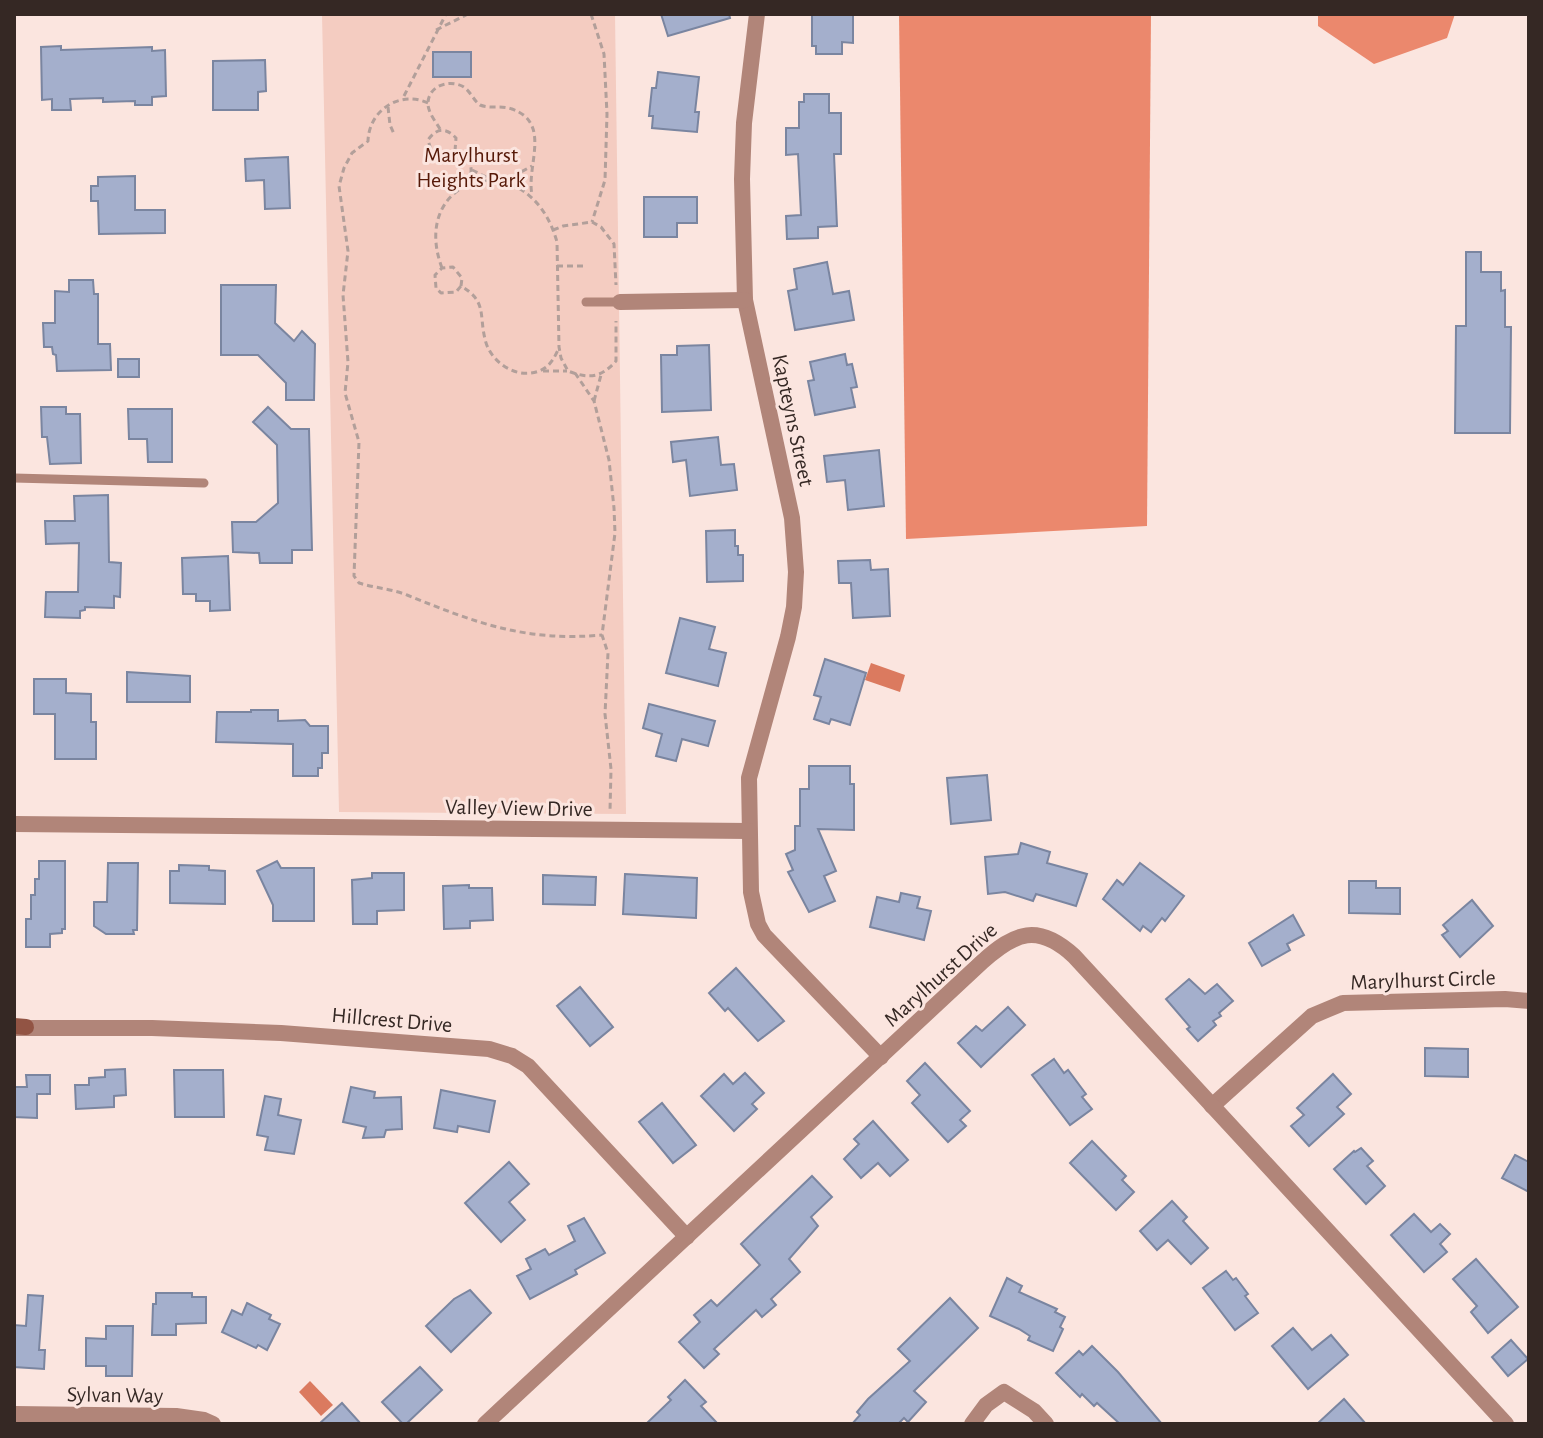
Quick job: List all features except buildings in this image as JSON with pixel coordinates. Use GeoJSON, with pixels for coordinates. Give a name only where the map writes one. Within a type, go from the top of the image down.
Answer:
{"type":"FeatureCollection","features":[{"type":"Feature","properties":{"kind":"street","name":"Kapteyns Street"},"geometry":{"type":"LineString","coordinates":[[749,831],[749,778],[788,637],[796,572],[792,518],[745,300],[744,123],[757,14]]}},
{"type":"Feature","properties":{"kind":"street"},"geometry":{"type":"LineString","coordinates":[[620,302],[745,300]]}},
{"type":"Feature","properties":{"kind":"street","name":"Valley View Drive"},"geometry":{"type":"LineString","coordinates":[[14,824],[749,831]]}},
{"type":"Feature","properties":{"kind":"street"},"geometry":{"type":"LineString","coordinates":[[749,831],[751,892],[758,924],[764,935],[881,1057]]}},
{"type":"Feature","properties":{"kind":"street","name":"Marylhurst Drive"},"geometry":{"type":"LineString","coordinates":[[485,1424],[1003,943],[1017,936],[1034,934],[1051,939],[1074,956],[1506,1424]]}},
{"type":"Feature","properties":{"kind":"street","name":"Marylhurst Circle"},"geometry":{"type":"LineString","coordinates":[[1212,1106],[1312,1016],[1330,1006],[1460,1000],[1529,1001]]}},
{"type":"Feature","properties":{"kind":"street","name":"Hillcrest Drive"},"geometry":{"type":"LineString","coordinates":[[18,1027],[281,1033],[489,1049],[512,1056],[528,1066],[687,1237]]}},
{"type":"Feature","properties":{"kind":"street"},"geometry":{"type":"LineString","coordinates":[[972,1424],[986,1405],[1004,1392],[1034,1411],[1046,1424]]}},
{"type":"Feature","properties":{"kind":"street","name":"Sylvan Way"},"geometry":{"type":"LineString","coordinates":[[14,1414],[176,1416],[213,1424]]}},
{"type":"Feature","properties":{"kind":"lane"},"geometry":{"type":"LineString","coordinates":[[586,302],[620,302]]}},
{"type":"Feature","properties":{"kind":"lane"},"geometry":{"type":"LineString","coordinates":[[14,478],[204,483]]}},
{"type":"Feature","properties":{"kind":"path"},"geometry":{"type":"LineString","coordinates":[[403,98],[446,14]]}},
{"type":"Feature","properties":{"kind":"path"},"geometry":{"type":"LineString","coordinates":[[436,30],[468,14]]}},
{"type":"Feature","properties":{"kind":"path"},"geometry":{"type":"LineString","coordinates":[[591,14],[604,54],[607,114],[605,180],[592,222]]}},
{"type":"Feature","properties":{"kind":"path"},"geometry":{"type":"LineString","coordinates":[[428,103],[434,88],[450,83],[467,89],[475,101],[484,107],[509,108],[527,119],[537,142],[532,166],[532,198]]}},
{"type":"Feature","properties":{"kind":"path"},"geometry":{"type":"LineString","coordinates":[[440,129],[428,103],[415,97],[403,98],[377,114],[368,125],[368,141],[352,153],[339,186],[348,251],[343,295],[348,362],[345,393],[359,442],[354,576],[359,583],[399,592],[498,629],[560,637],[602,635]]}},
{"type":"Feature","properties":{"kind":"path"},"geometry":{"type":"LineString","coordinates":[[388,107],[394,134]]}},
{"type":"Feature","properties":{"kind":"path"},"geometry":{"type":"LineString","coordinates":[[440,129],[449,131],[456,138],[455,151],[449,156],[439,157],[432,153],[428,140],[433,132],[440,129]]}},
{"type":"Feature","properties":{"kind":"path"},"geometry":{"type":"LineString","coordinates":[[442,268],[435,226],[443,208],[470,180],[472,170],[468,158],[455,151]]}},
{"type":"Feature","properties":{"kind":"path"},"geometry":{"type":"LineString","coordinates":[[504,181],[532,166]]}},
{"type":"Feature","properties":{"kind":"path"},"geometry":{"type":"LineString","coordinates":[[472,170],[523,189],[548,217],[557,242],[559,347],[568,371]]}},
{"type":"Feature","properties":{"kind":"path"},"geometry":{"type":"LineString","coordinates":[[465,186],[490,179]]}},
{"type":"Feature","properties":{"kind":"path"},"geometry":{"type":"LineString","coordinates":[[553,230],[592,222],[601,227],[614,244],[616,284]]}},
{"type":"Feature","properties":{"kind":"path"},"geometry":{"type":"LineString","coordinates":[[557,266],[587,266]]}},
{"type":"Feature","properties":{"kind":"path"},"geometry":{"type":"LineString","coordinates":[[453,267],[462,278],[461,286],[456,292],[441,293],[434,281],[435,275],[442,268],[453,267]]}},
{"type":"Feature","properties":{"kind":"path"},"geometry":{"type":"LineString","coordinates":[[461,286],[476,298],[484,316],[485,340],[498,362],[521,374],[568,371],[591,377],[601,375],[616,361],[616,321]]}},
{"type":"Feature","properties":{"kind":"path"},"geometry":{"type":"LineString","coordinates":[[543,371],[553,361],[559,347]]}},
{"type":"Feature","properties":{"kind":"path"},"geometry":{"type":"LineString","coordinates":[[575,373],[594,401],[609,460],[615,533],[602,635],[608,653],[605,714],[611,769],[610,811]]}},
{"type":"Feature","properties":{"kind":"path"},"geometry":{"type":"LineString","coordinates":[[594,401],[601,375]]}},
{"type":"Feature","properties":{"kind":"green space","name":"Marylhurst Heights Park"},"geometry":{"type":"Polygon","coordinates":[[[322,14],[615,14],[626,814],[339,812],[322,14]]]}},
{"type":"Feature","properties":{"kind":"shaded area"},"geometry":{"type":"Polygon","coordinates":[[[899,14],[1151,14],[1147,526],[906,539],[899,14]]]}},
{"type":"Feature","properties":{"kind":"shaded area"},"geometry":{"type":"Polygon","coordinates":[[[1318,14],[1455,14],[1447,38],[1374,64],[1318,26],[1318,14]]]}},
{"type":"Feature","properties":{"kind":"shaded area"},"geometry":{"type":"Polygon","coordinates":[[[871,663],[905,675],[900,692],[865,680],[871,663]]]}},
{"type":"Feature","properties":{"kind":"shaded area"},"geometry":{"type":"Polygon","coordinates":[[[310,1381],[333,1405],[321,1416],[299,1392],[310,1381]]]}}]}
